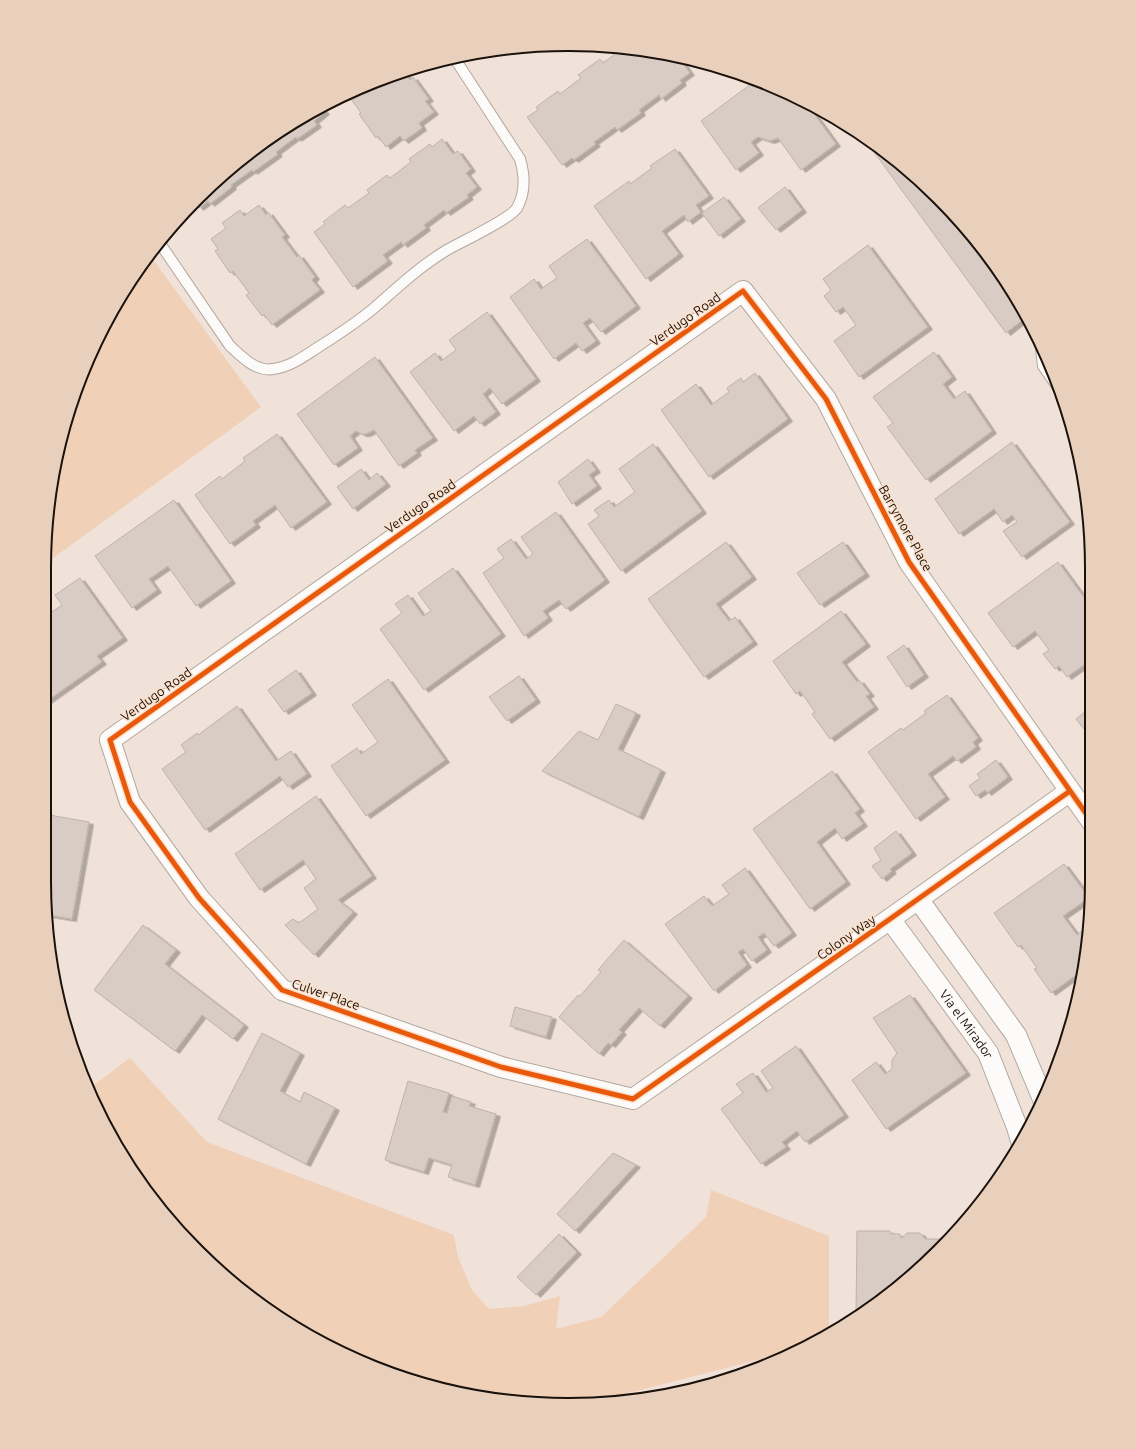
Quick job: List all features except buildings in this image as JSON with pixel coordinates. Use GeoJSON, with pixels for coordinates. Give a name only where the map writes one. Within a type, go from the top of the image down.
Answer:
{"type":"FeatureCollection","features":[{"type":"Feature","properties":{"kind":"street","name":"Verdugo Road"},"geometry":{"type":"LineString","coordinates":[[110,740],[743,291]]}},
{"type":"Feature","properties":{"kind":"street","name":"Barrymore Place"},"geometry":{"type":"LineString","coordinates":[[743,291],[826,399],[909,562],[1085,812]]}},
{"type":"Feature","properties":{"kind":"street","name":"Culver Place"},"geometry":{"type":"LineString","coordinates":[[110,740],[130,802],[199,898],[282,990],[501,1067],[633,1099]]}},
{"type":"Feature","properties":{"kind":"street","name":"Colony Way"},"geometry":{"type":"LineString","coordinates":[[633,1099],[918,900],[1070,791]]}},
{"type":"Feature","properties":{"kind":"street"},"geometry":{"type":"LineString","coordinates":[[918,900],[1016,1035],[1040,1092]]}},
{"type":"Feature","properties":{"kind":"street","name":"Via el Mirador"},"geometry":{"type":"LineString","coordinates":[[890,919],[988,1053],[1019,1134]]}},
{"type":"Feature","properties":{"kind":"lane"},"geometry":{"type":"LineString","coordinates":[[163,247],[230,346],[244,359],[258,368],[272,369],[291,364],[350,327],[392,291],[445,251],[503,219],[516,209],[524,191],[524,172],[520,159],[458,63]]}},
{"type":"Feature","properties":{"kind":"shaded area"},"geometry":{"type":"Polygon","coordinates":[[[153,260],[261,407],[51,559],[55,501],[61,467],[78,402],[104,339],[120,309],[153,260]]]}},
{"type":"Feature","properties":{"kind":"shaded area"},"geometry":{"type":"Polygon","coordinates":[[[130,1058],[207,1142],[454,1235],[458,1257],[472,1290],[489,1309],[524,1306],[560,1296],[556,1329],[601,1317],[706,1217],[711,1190],[829,1236],[829,1327],[797,1345],[772,1356],[619,1395],[568,1398],[501,1394],[467,1388],[402,1371],[339,1345],[309,1329],[253,1291],[202,1247],[179,1222],[138,1168],[120,1140],[93,1086],[130,1058]]]}},
{"type":"Feature","properties":{"kind":"cycle path"},"geometry":{"type":"LineString","coordinates":[[1070,791],[633,1099],[501,1067],[282,990],[199,898],[130,802],[110,740],[743,291],[826,399],[909,562],[1085,812]]}}]}
